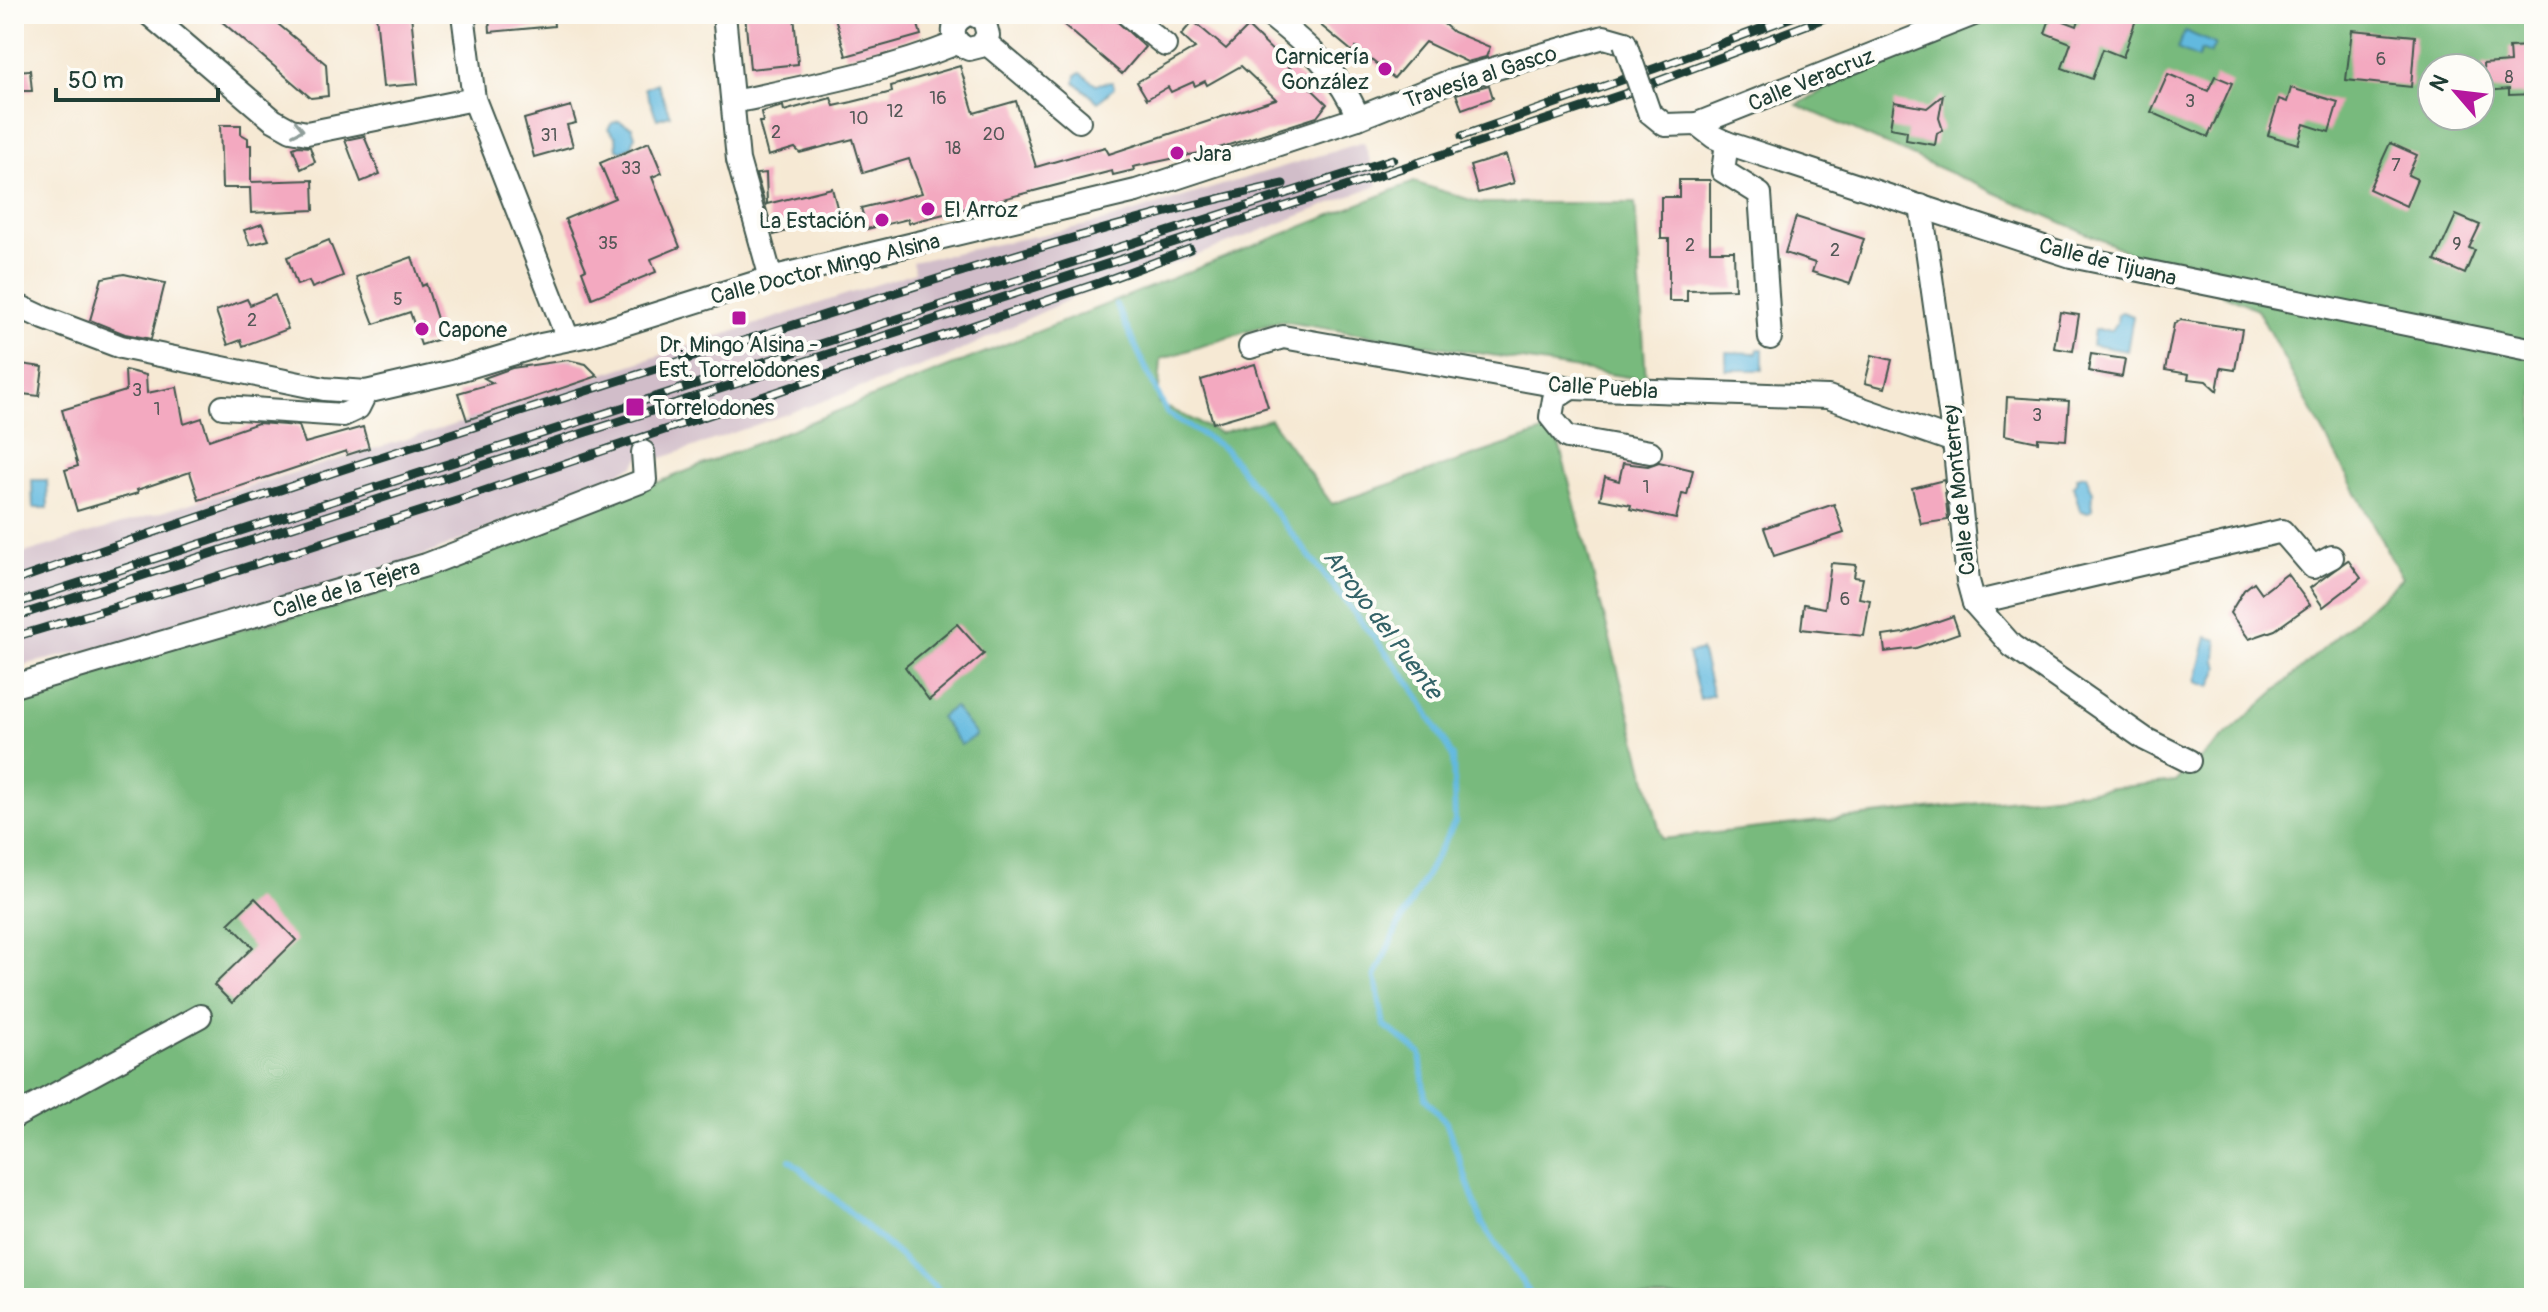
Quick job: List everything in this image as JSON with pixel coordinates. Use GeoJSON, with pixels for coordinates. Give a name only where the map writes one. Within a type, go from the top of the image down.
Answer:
{"type":"FeatureCollection","features":[{"type":"Feature","properties":{"kind":"street"},"geometry":{"type":"LineString","coordinates":[[149,14],[273,120],[291,130],[307,133],[474,99]]}},
{"type":"Feature","properties":{"kind":"street"},"geometry":{"type":"LineString","coordinates":[[463,14],[474,99],[568,339]]}},
{"type":"Feature","properties":{"kind":"street"},"geometry":{"type":"LineString","coordinates":[[724,14],[738,160],[771,278]]}},
{"type":"Feature","properties":{"kind":"street"},"geometry":{"type":"LineString","coordinates":[[957,43],[954,27],[958,19],[972,14],[988,27],[985,42]]}},
{"type":"Feature","properties":{"kind":"street"},"geometry":{"type":"LineString","coordinates":[[1127,14],[1165,45]]}},
{"type":"Feature","properties":{"kind":"street","name":"Calle Veracruz"},"geometry":{"type":"LineString","coordinates":[[1649,112],[1665,125],[1697,124],[1974,14]]}},
{"type":"Feature","properties":{"kind":"street"},"geometry":{"type":"LineString","coordinates":[[1281,18],[1338,78],[1351,98],[1358,118]]}},
{"type":"Feature","properties":{"kind":"street","name":"Travesía al Gasco"},"geometry":{"type":"LineString","coordinates":[[1358,118],[1448,82],[1604,37],[1625,43],[1649,112]]}},
{"type":"Feature","properties":{"kind":"street"},"geometry":{"type":"LineString","coordinates":[[733,102],[874,72],[957,43],[969,49],[985,42]]}},
{"type":"Feature","properties":{"kind":"street"},"geometry":{"type":"LineString","coordinates":[[985,42],[1079,121]]}},
{"type":"Feature","properties":{"kind":"street","name":"Calle Doctor Mingo Alsina"},"geometry":{"type":"LineString","coordinates":[[366,392],[452,372],[771,278],[1136,191],[1358,118]]}},
{"type":"Feature","properties":{"kind":"street","name":"Calle de Tijuana"},"geometry":{"type":"LineString","coordinates":[[1697,124],[1727,143],[2071,256],[2534,350]]}},
{"type":"Feature","properties":{"kind":"street"},"geometry":{"type":"LineString","coordinates":[[1727,143],[1723,171],[1760,194],[1770,338]]}},
{"type":"Feature","properties":{"kind":"street","name":"Calle de Monterrey"},"geometry":{"type":"LineString","coordinates":[[1921,206],[1954,441],[1968,581],[1974,603],[2012,646],[2145,739],[2189,761]]}},
{"type":"Feature","properties":{"kind":"street"},"geometry":{"type":"LineString","coordinates":[[14,304],[121,347],[324,389],[366,392],[358,408],[343,415],[223,407]]}},
{"type":"Feature","properties":{"kind":"street","name":"Calle Puebla"},"geometry":{"type":"LineString","coordinates":[[1250,347],[1283,337],[1571,388],[1828,397],[1954,441]]}},
{"type":"Feature","properties":{"kind":"street"},"geometry":{"type":"LineString","coordinates":[[1571,388],[1554,399],[1551,417],[1567,437],[1650,452]]}},
{"type":"Feature","properties":{"kind":"street","name":"Calle de la Tejera"},"geometry":{"type":"LineString","coordinates":[[14,686],[426,565],[646,480],[643,452]]}},
{"type":"Feature","properties":{"kind":"street"},"geometry":{"type":"LineString","coordinates":[[1974,603],[2282,531],[2313,567],[2332,557]]}},
{"type":"Feature","properties":{"kind":"street"},"geometry":{"type":"LineString","coordinates":[[14,1117],[200,1016]]}},
{"type":"Feature","properties":{"kind":"shaded area","name":"Torrelodones"},"geometry":{"type":"Polygon","coordinates":[[[1364,142],[1378,185],[1185,260],[1070,299],[945,358],[662,458],[643,452],[634,466],[428,554],[220,621],[14,667],[14,556],[467,421],[458,393],[491,383],[485,378],[505,370],[574,358],[574,361],[586,364],[594,377],[915,272],[912,262],[1101,222],[1364,142]]]}},
{"type":"Feature","properties":{"kind":"green space"},"geometry":{"type":"Polygon","coordinates":[[[1960,14],[2534,14],[2534,1298],[14,1298],[14,683],[360,601],[1414,182],[1480,203],[1635,203],[1646,380],[1280,321],[1161,359],[1158,403],[1220,433],[1270,419],[1332,504],[1555,428],[1662,839],[2175,781],[2402,578],[2257,309],[1797,105],[1960,14]]]}},
{"type":"Feature","properties":{"kind":"water"},"geometry":{"type":"Polygon","coordinates":[[[2185,31],[2215,44],[2210,54],[2201,50],[2198,58],[2177,49],[2185,31]]]}},
{"type":"Feature","properties":{"kind":"water"},"geometry":{"type":"Polygon","coordinates":[[[1081,73],[1096,84],[1112,82],[1114,88],[1098,102],[1075,82],[1076,75],[1081,73]]]}},
{"type":"Feature","properties":{"kind":"water"},"geometry":{"type":"Polygon","coordinates":[[[657,83],[670,115],[657,119],[645,88],[657,83]]]}},
{"type":"Feature","properties":{"kind":"water"},"geometry":{"type":"Polygon","coordinates":[[[619,121],[632,127],[635,136],[632,146],[622,151],[617,149],[616,137],[608,129],[612,123],[619,121]]]}},
{"type":"Feature","properties":{"kind":"water"},"geometry":{"type":"Polygon","coordinates":[[[2122,312],[2133,316],[2127,351],[2092,345],[2094,330],[2112,330],[2118,314],[2122,312]]]}},
{"type":"Feature","properties":{"kind":"water"},"geometry":{"type":"Polygon","coordinates":[[[1758,349],[1763,349],[1763,370],[1726,370],[1726,352],[1757,353],[1758,349]]]}},
{"type":"Feature","properties":{"kind":"water"},"geometry":{"type":"Polygon","coordinates":[[[2086,475],[2093,492],[2092,510],[2087,513],[2080,510],[2073,486],[2076,477],[2086,475]]]}},
{"type":"Feature","properties":{"kind":"water"},"geometry":{"type":"Polygon","coordinates":[[[32,480],[47,480],[48,508],[33,508],[32,480]]]}},
{"type":"Feature","properties":{"kind":"water"},"geometry":{"type":"Polygon","coordinates":[[[2207,637],[2217,640],[2216,661],[2219,667],[2211,687],[2196,682],[2207,637]]]}},
{"type":"Feature","properties":{"kind":"water"},"geometry":{"type":"Polygon","coordinates":[[[1701,650],[1713,695],[1700,699],[1688,654],[1701,650]]]}},
{"type":"Feature","properties":{"kind":"water"},"geometry":{"type":"Polygon","coordinates":[[[954,707],[976,735],[961,745],[940,717],[954,707]]]}},
{"type":"Feature","properties":{"kind":"building"},"geometry":{"type":"Polygon","coordinates":[[[213,14],[266,14],[326,64],[328,96],[311,98],[213,14]]]}},
{"type":"Feature","properties":{"kind":"building"},"geometry":{"type":"Polygon","coordinates":[[[376,14],[411,14],[418,84],[383,87],[376,14]]]}},
{"type":"Feature","properties":{"kind":"building"},"geometry":{"type":"Polygon","coordinates":[[[489,14],[553,14],[554,26],[490,32],[489,14]]]}},
{"type":"Feature","properties":{"kind":"building"},"geometry":{"type":"Polygon","coordinates":[[[745,14],[794,14],[798,64],[750,69],[745,14]]]}},
{"type":"Feature","properties":{"kind":"building"},"geometry":{"type":"Polygon","coordinates":[[[834,14],[915,14],[921,35],[846,56],[834,14]]]}},
{"type":"Feature","properties":{"kind":"building"},"geometry":{"type":"Polygon","coordinates":[[[1051,14],[1109,14],[1145,47],[1122,74],[1051,14]]]}},
{"type":"Feature","properties":{"kind":"building"},"geometry":{"type":"Polygon","coordinates":[[[1307,14],[1432,14],[1453,32],[1490,47],[1486,57],[1467,62],[1425,42],[1394,78],[1356,48],[1353,52],[1307,14]]]}},
{"type":"Feature","properties":{"kind":"building"},"geometry":{"type":"Polygon","coordinates":[[[2081,14],[2138,14],[2123,57],[2103,49],[2092,79],[2062,68],[2071,43],[2045,33],[2051,16],[2077,26],[2081,14]]]}},
{"type":"Feature","properties":{"kind":"building"},"geometry":{"type":"Polygon","coordinates":[[[1193,21],[1226,49],[1248,27],[1327,104],[1317,117],[1213,150],[1133,167],[1134,170],[1113,175],[1112,171],[909,223],[908,219],[867,229],[861,208],[922,193],[909,159],[863,173],[853,139],[800,153],[795,148],[768,156],[759,122],[763,122],[761,112],[783,106],[784,111],[831,98],[834,106],[852,102],[892,92],[891,86],[960,66],[974,113],[1016,101],[1036,167],[1105,147],[1109,154],[1276,99],[1241,66],[1207,85],[1205,81],[1195,86],[1193,82],[1171,92],[1168,87],[1147,99],[1137,82],[1195,48],[1181,35],[1193,21]]]}},
{"type":"Feature","properties":{"kind":"building"},"geometry":{"type":"Polygon","coordinates":[[[2352,30],[2415,36],[2411,87],[2346,80],[2352,30]]]}},
{"type":"Feature","properties":{"kind":"building"},"geometry":{"type":"Polygon","coordinates":[[[2531,46],[2534,94],[2509,95],[2509,89],[2496,90],[2496,63],[2510,62],[2509,47],[2531,46]]]}},
{"type":"Feature","properties":{"kind":"building"},"geometry":{"type":"Polygon","coordinates":[[[30,70],[32,91],[14,91],[14,71],[30,70]]]}},
{"type":"Feature","properties":{"kind":"building"},"geometry":{"type":"Polygon","coordinates":[[[2168,74],[2208,91],[2215,76],[2232,83],[2208,137],[2151,112],[2168,74]]]}},
{"type":"Feature","properties":{"kind":"building"},"geometry":{"type":"Polygon","coordinates":[[[1489,85],[1493,98],[1462,109],[1456,94],[1489,85]]]}},
{"type":"Feature","properties":{"kind":"building"},"geometry":{"type":"Polygon","coordinates":[[[2291,88],[2338,102],[2329,132],[2304,124],[2298,144],[2268,135],[2279,99],[2287,102],[2291,88]]]}},
{"type":"Feature","properties":{"kind":"building"},"geometry":{"type":"Polygon","coordinates":[[[1943,95],[1939,118],[1943,130],[1937,133],[1935,145],[1906,140],[1907,131],[1890,128],[1894,102],[1927,108],[1943,95]]]}},
{"type":"Feature","properties":{"kind":"building"},"geometry":{"type":"Polygon","coordinates":[[[571,106],[576,123],[567,125],[573,146],[534,157],[524,119],[571,106]]]}},
{"type":"Feature","properties":{"kind":"building"},"geometry":{"type":"Polygon","coordinates":[[[220,125],[241,125],[241,134],[248,138],[248,145],[251,145],[251,182],[313,180],[314,210],[251,213],[250,188],[222,188],[220,125]]]}},
{"type":"Feature","properties":{"kind":"building"},"geometry":{"type":"Polygon","coordinates":[[[364,136],[380,174],[361,182],[345,140],[364,136]]]}},
{"type":"Feature","properties":{"kind":"building"},"geometry":{"type":"Polygon","coordinates":[[[649,142],[662,173],[652,177],[680,247],[651,259],[656,272],[592,298],[582,271],[586,269],[565,219],[615,198],[600,163],[649,142]]]}},
{"type":"Feature","properties":{"kind":"building"},"geometry":{"type":"Polygon","coordinates":[[[2390,143],[2417,155],[2408,175],[2417,179],[2406,206],[2369,189],[2390,143]]]}},
{"type":"Feature","properties":{"kind":"building"},"geometry":{"type":"Polygon","coordinates":[[[310,147],[315,162],[301,169],[293,148],[310,147]]]}},
{"type":"Feature","properties":{"kind":"building"},"geometry":{"type":"Polygon","coordinates":[[[1506,155],[1514,183],[1478,193],[1470,166],[1506,155]]]}},
{"type":"Feature","properties":{"kind":"building"},"geometry":{"type":"Polygon","coordinates":[[[766,173],[767,204],[832,188],[839,215],[774,235],[756,174],[766,173]]]}},
{"type":"Feature","properties":{"kind":"building"},"geometry":{"type":"Polygon","coordinates":[[[1679,180],[1710,180],[1710,251],[1734,251],[1735,289],[1687,290],[1687,301],[1669,301],[1669,239],[1661,239],[1661,197],[1679,197],[1679,180]]]}},
{"type":"Feature","properties":{"kind":"building"},"geometry":{"type":"Polygon","coordinates":[[[2456,215],[2480,225],[2469,248],[2475,250],[2465,274],[2435,261],[2456,215]]]}},
{"type":"Feature","properties":{"kind":"building"},"geometry":{"type":"Polygon","coordinates":[[[1796,217],[1864,239],[1850,284],[1812,272],[1815,263],[1785,253],[1796,217]]]}},
{"type":"Feature","properties":{"kind":"building"},"geometry":{"type":"Polygon","coordinates":[[[262,224],[269,240],[250,245],[244,230],[262,224]]]}},
{"type":"Feature","properties":{"kind":"building"},"geometry":{"type":"Polygon","coordinates":[[[329,240],[343,276],[312,288],[309,281],[297,285],[287,257],[329,240]]]}},
{"type":"Feature","properties":{"kind":"building"},"geometry":{"type":"Polygon","coordinates":[[[412,257],[422,286],[426,284],[443,338],[421,345],[410,312],[374,324],[356,277],[412,257]]]}},
{"type":"Feature","properties":{"kind":"building"},"geometry":{"type":"Polygon","coordinates":[[[124,274],[165,283],[151,339],[125,334],[90,320],[102,278],[124,274]]]}},
{"type":"Feature","properties":{"kind":"building"},"geometry":{"type":"Polygon","coordinates":[[[275,295],[288,329],[243,346],[241,340],[228,345],[216,311],[247,299],[250,305],[275,295]]]}},
{"type":"Feature","properties":{"kind":"building"},"geometry":{"type":"Polygon","coordinates":[[[2060,312],[2079,315],[2073,351],[2054,348],[2060,312]]]}},
{"type":"Feature","properties":{"kind":"building"},"geometry":{"type":"Polygon","coordinates":[[[2181,320],[2242,329],[2235,370],[2221,368],[2217,391],[2206,381],[2188,379],[2189,374],[2165,370],[2174,324],[2181,320]]]}},
{"type":"Feature","properties":{"kind":"building"},"geometry":{"type":"Polygon","coordinates":[[[2091,354],[2125,359],[2122,377],[2088,371],[2091,354]]]}},
{"type":"Feature","properties":{"kind":"building"},"geometry":{"type":"Polygon","coordinates":[[[1872,355],[1892,360],[1885,388],[1865,383],[1872,355]]]}},
{"type":"Feature","properties":{"kind":"building","name":"Torrelodones"},"geometry":{"type":"Polygon","coordinates":[[[568,360],[586,364],[598,376],[467,420],[458,393],[493,383],[484,378],[512,368],[568,360]]]}},
{"type":"Feature","properties":{"kind":"building"},"geometry":{"type":"Polygon","coordinates":[[[14,363],[43,367],[39,396],[14,393],[14,363]]]}},
{"type":"Feature","properties":{"kind":"building"},"geometry":{"type":"Polygon","coordinates":[[[1255,364],[1268,407],[1213,423],[1201,380],[1255,364]]]}},
{"type":"Feature","properties":{"kind":"building"},"geometry":{"type":"Polygon","coordinates":[[[125,370],[146,375],[147,393],[177,387],[184,424],[202,418],[209,440],[258,423],[299,426],[305,443],[363,427],[369,448],[347,455],[346,451],[199,500],[190,472],[137,490],[138,493],[77,511],[65,470],[78,466],[62,410],[126,391],[125,370]]]}},
{"type":"Feature","properties":{"kind":"building"},"geometry":{"type":"Polygon","coordinates":[[[2007,397],[2069,401],[2066,440],[2038,438],[2038,442],[2005,435],[2007,397]]]}},
{"type":"Feature","properties":{"kind":"building"},"geometry":{"type":"Polygon","coordinates":[[[1659,462],[1693,470],[1687,495],[1682,494],[1676,519],[1600,499],[1605,477],[1619,481],[1623,463],[1648,466],[1659,462]]]}},
{"type":"Feature","properties":{"kind":"building"},"geometry":{"type":"Polygon","coordinates":[[[1944,480],[1948,520],[1921,524],[1912,488],[1944,480]]]}},
{"type":"Feature","properties":{"kind":"building"},"geometry":{"type":"Polygon","coordinates":[[[1834,504],[1844,533],[1774,556],[1764,528],[1834,504]]]}},
{"type":"Feature","properties":{"kind":"building"},"geometry":{"type":"Polygon","coordinates":[[[2348,560],[2361,578],[2323,607],[2310,588],[2348,560]]]}},
{"type":"Feature","properties":{"kind":"building"},"geometry":{"type":"Polygon","coordinates":[[[1831,563],[1856,565],[1854,577],[1863,578],[1859,598],[1870,600],[1864,636],[1801,629],[1804,604],[1825,608],[1831,563]]]}},
{"type":"Feature","properties":{"kind":"building"},"geometry":{"type":"Polygon","coordinates":[[[2287,574],[2310,605],[2275,630],[2249,639],[2230,613],[2244,590],[2254,582],[2262,593],[2287,574]]]}},
{"type":"Feature","properties":{"kind":"building"},"geometry":{"type":"Polygon","coordinates":[[[1953,616],[1959,633],[1916,648],[1885,652],[1883,636],[1904,633],[1953,616]]]}},
{"type":"Feature","properties":{"kind":"building"},"geometry":{"type":"Polygon","coordinates":[[[957,624],[984,654],[929,700],[905,667],[957,624]]]}},
{"type":"Feature","properties":{"kind":"building"},"geometry":{"type":"Polygon","coordinates":[[[255,898],[296,940],[232,1003],[214,985],[253,947],[229,923],[255,898]]]}},
{"type":"Feature","properties":{"kind":"waterway","name":"Arroyo del Puente"},"geometry":{"type":"LineString","coordinates":[[1116,305],[1167,413],[1225,449],[1412,686],[1453,757],[1455,822],[1397,928],[1375,977],[1384,1025],[1420,1053],[1425,1098],[1446,1122],[1482,1223],[1533,1298]]}},
{"type":"Feature","properties":{"kind":"waterway"},"geometry":{"type":"LineString","coordinates":[[790,1160],[948,1298]]}},
{"type":"Feature","properties":{"kind":"railway"},"geometry":{"type":"LineString","coordinates":[[1462,136],[1800,14]]}},
{"type":"Feature","properties":{"kind":"railway"},"geometry":{"type":"LineString","coordinates":[[14,617],[1342,188],[1627,93],[1835,14]]}},
{"type":"Feature","properties":{"kind":"railway"},"geometry":{"type":"LineString","coordinates":[[14,604],[1393,159]]}},
{"type":"Feature","properties":{"kind":"railway"},"geometry":{"type":"LineString","coordinates":[[14,581],[371,460],[936,279],[1143,218],[1283,184]]}},
{"type":"Feature","properties":{"kind":"railway"},"geometry":{"type":"LineString","coordinates":[[14,637],[466,497],[1099,283],[1190,249]]}},
{"type":"Feature","properties":{"kind":"place","name":"Carnicería González"},"geometry":{"type":"Point","coordinates":[1385,69]}},
{"type":"Feature","properties":{"kind":"place","name":"Jara"},"geometry":{"type":"Point","coordinates":[1177,153]}},
{"type":"Feature","properties":{"kind":"place","name":"El Arroz"},"geometry":{"type":"Point","coordinates":[928,209]}},
{"type":"Feature","properties":{"kind":"place","name":"La Estación"},"geometry":{"type":"Point","coordinates":[882,220]}},
{"type":"Feature","properties":{"kind":"place","name":"Dr. Mingo Alsina - Est. Torrelodones"},"geometry":{"type":"Point","coordinates":[739,318]}},
{"type":"Feature","properties":{"kind":"place","name":"Capone"},"geometry":{"type":"Point","coordinates":[422,329]}},
{"type":"Feature","properties":{"kind":"place","name":"Torrelodones"},"geometry":{"type":"Point","coordinates":[635,407]}}]}
